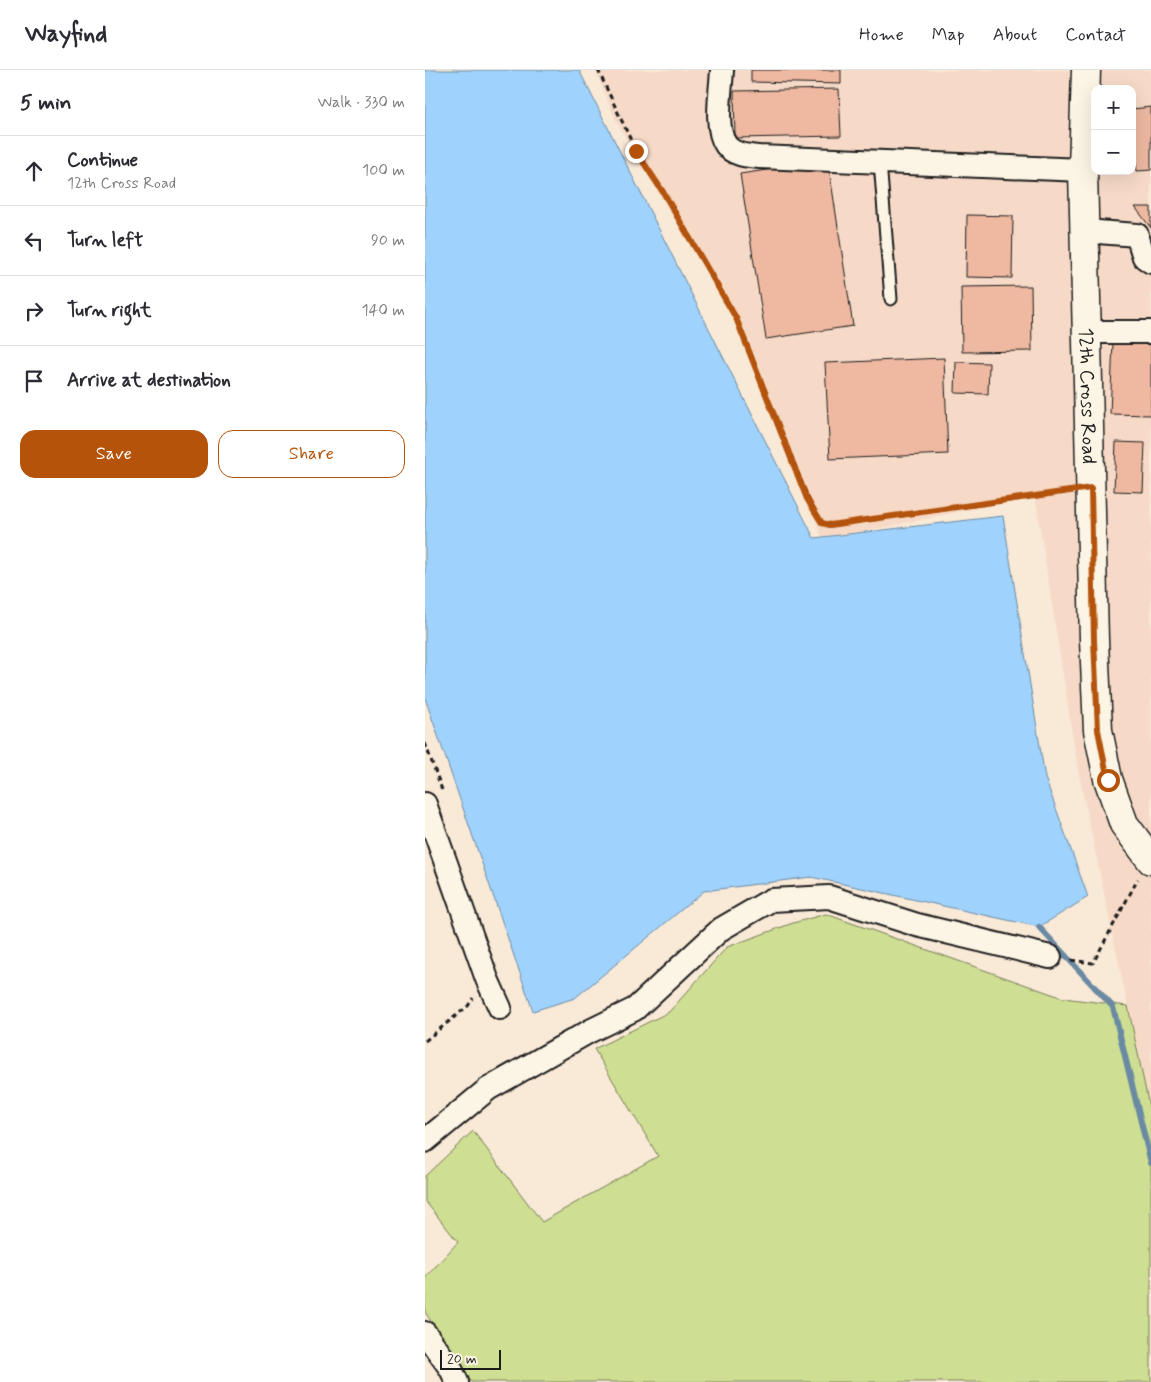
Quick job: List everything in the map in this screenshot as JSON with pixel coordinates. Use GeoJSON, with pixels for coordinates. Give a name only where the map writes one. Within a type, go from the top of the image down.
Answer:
{"type":"FeatureCollection","features":[{"type":"Feature","properties":{"kind":"street"},"geometry":{"type":"LineString","coordinates":[[722,70],[720,131],[726,146],[741,155],[1083,170]]}},
{"type":"Feature","properties":{"kind":"street","name":"12th Cross Road"},"geometry":{"type":"LineString","coordinates":[[1086,70],[1083,170],[1094,640],[1098,730],[1108,780],[1124,824],[1151,860]]}},
{"type":"Feature","properties":{"kind":"street"},"geometry":{"type":"LineString","coordinates":[[1085,231],[1137,235],[1144,257],[1151,262]]}},
{"type":"Feature","properties":{"kind":"street"},"geometry":{"type":"LineString","coordinates":[[1087,332],[1151,332]]}},
{"type":"Feature","properties":{"kind":"street"},"geometry":{"type":"LineString","coordinates":[[425,804],[487,979],[500,1008]]}},
{"type":"Feature","properties":{"kind":"street"},"geometry":{"type":"LineString","coordinates":[[425,1141],[488,1089],[590,1031],[635,1009],[721,929],[771,900],[829,897],[917,925],[1050,957]]}},
{"type":"Feature","properties":{"kind":"street"},"geometry":{"type":"LineString","coordinates":[[425,1333],[451,1369],[457,1382]]}},
{"type":"Feature","properties":{"kind":"lane"},"geometry":{"type":"LineString","coordinates":[[880,162],[891,299]]}},
{"type":"Feature","properties":{"kind":"path"},"geometry":{"type":"LineString","coordinates":[[598,70],[636,151],[663,192],[736,318],[807,499],[822,523],[830,525],[1091,488]]}},
{"type":"Feature","properties":{"kind":"path"},"geometry":{"type":"LineString","coordinates":[[1050,957],[1093,964],[1131,893]]}},
{"type":"Feature","properties":{"kind":"path"},"geometry":{"type":"LineString","coordinates":[[425,1041],[468,1006],[487,979]]}},
{"type":"Feature","properties":{"kind":"shaded area"},"geometry":{"type":"Polygon","coordinates":[[[595,70],[1151,70],[1151,1116],[1078,770],[1035,496],[823,540],[754,353],[616,121],[595,70]]]}},
{"type":"Feature","properties":{"kind":"green space"},"geometry":{"type":"Polygon","coordinates":[[[826,914],[1063,998],[1128,1006],[1151,1116],[1151,1382],[471,1382],[425,1312],[425,1278],[458,1242],[425,1201],[425,1176],[473,1131],[542,1222],[658,1156],[594,1049],[669,1012],[727,947],[793,923],[826,914]]]}},
{"type":"Feature","properties":{"kind":"water"},"geometry":{"type":"Polygon","coordinates":[[[425,70],[579,70],[814,538],[1003,516],[1045,778],[1088,897],[1039,927],[811,877],[704,891],[575,998],[533,1011],[425,698],[425,70]]]}},
{"type":"Feature","properties":{"kind":"building"},"geometry":{"type":"Polygon","coordinates":[[[751,70],[841,70],[841,84],[751,82],[751,70]]]}},
{"type":"Feature","properties":{"kind":"building"},"geometry":{"type":"Polygon","coordinates":[[[839,89],[841,136],[735,138],[734,91],[839,89]]]}},
{"type":"Feature","properties":{"kind":"building"},"geometry":{"type":"Polygon","coordinates":[[[1151,107],[1151,170],[1137,171],[1136,109],[1151,107]]]}},
{"type":"Feature","properties":{"kind":"building"},"geometry":{"type":"Polygon","coordinates":[[[828,161],[853,326],[766,339],[740,174],[828,161]]]}},
{"type":"Feature","properties":{"kind":"building"},"geometry":{"type":"Polygon","coordinates":[[[1135,207],[1151,207],[1151,228],[1135,207]]]}},
{"type":"Feature","properties":{"kind":"building"},"geometry":{"type":"Polygon","coordinates":[[[967,215],[1013,216],[1012,278],[966,277],[967,215]]]}},
{"type":"Feature","properties":{"kind":"building"},"geometry":{"type":"Polygon","coordinates":[[[1031,286],[1032,351],[962,352],[961,287],[1031,286]]]}},
{"type":"Feature","properties":{"kind":"building"},"geometry":{"type":"Polygon","coordinates":[[[1113,342],[1151,343],[1151,415],[1110,414],[1113,342]]]}},
{"type":"Feature","properties":{"kind":"building"},"geometry":{"type":"Polygon","coordinates":[[[944,358],[948,454],[830,459],[825,363],[944,358]]]}},
{"type":"Feature","properties":{"kind":"building"},"geometry":{"type":"Polygon","coordinates":[[[956,362],[989,363],[988,394],[955,393],[956,362]]]}},
{"type":"Feature","properties":{"kind":"building"},"geometry":{"type":"Polygon","coordinates":[[[1116,442],[1145,443],[1143,492],[1114,491],[1116,442]]]}},
{"type":"Feature","properties":{"kind":"waterway"},"geometry":{"type":"LineString","coordinates":[[1039,927],[1113,1007],[1151,1163]]}},
{"type":"Feature","properties":{"kind":"route"},"geometry":{"type":"LineString","coordinates":[[636,151],[663,192],[736,318],[807,499],[822,523],[830,525],[1091,488],[1098,730],[1108,780]]}}]}
